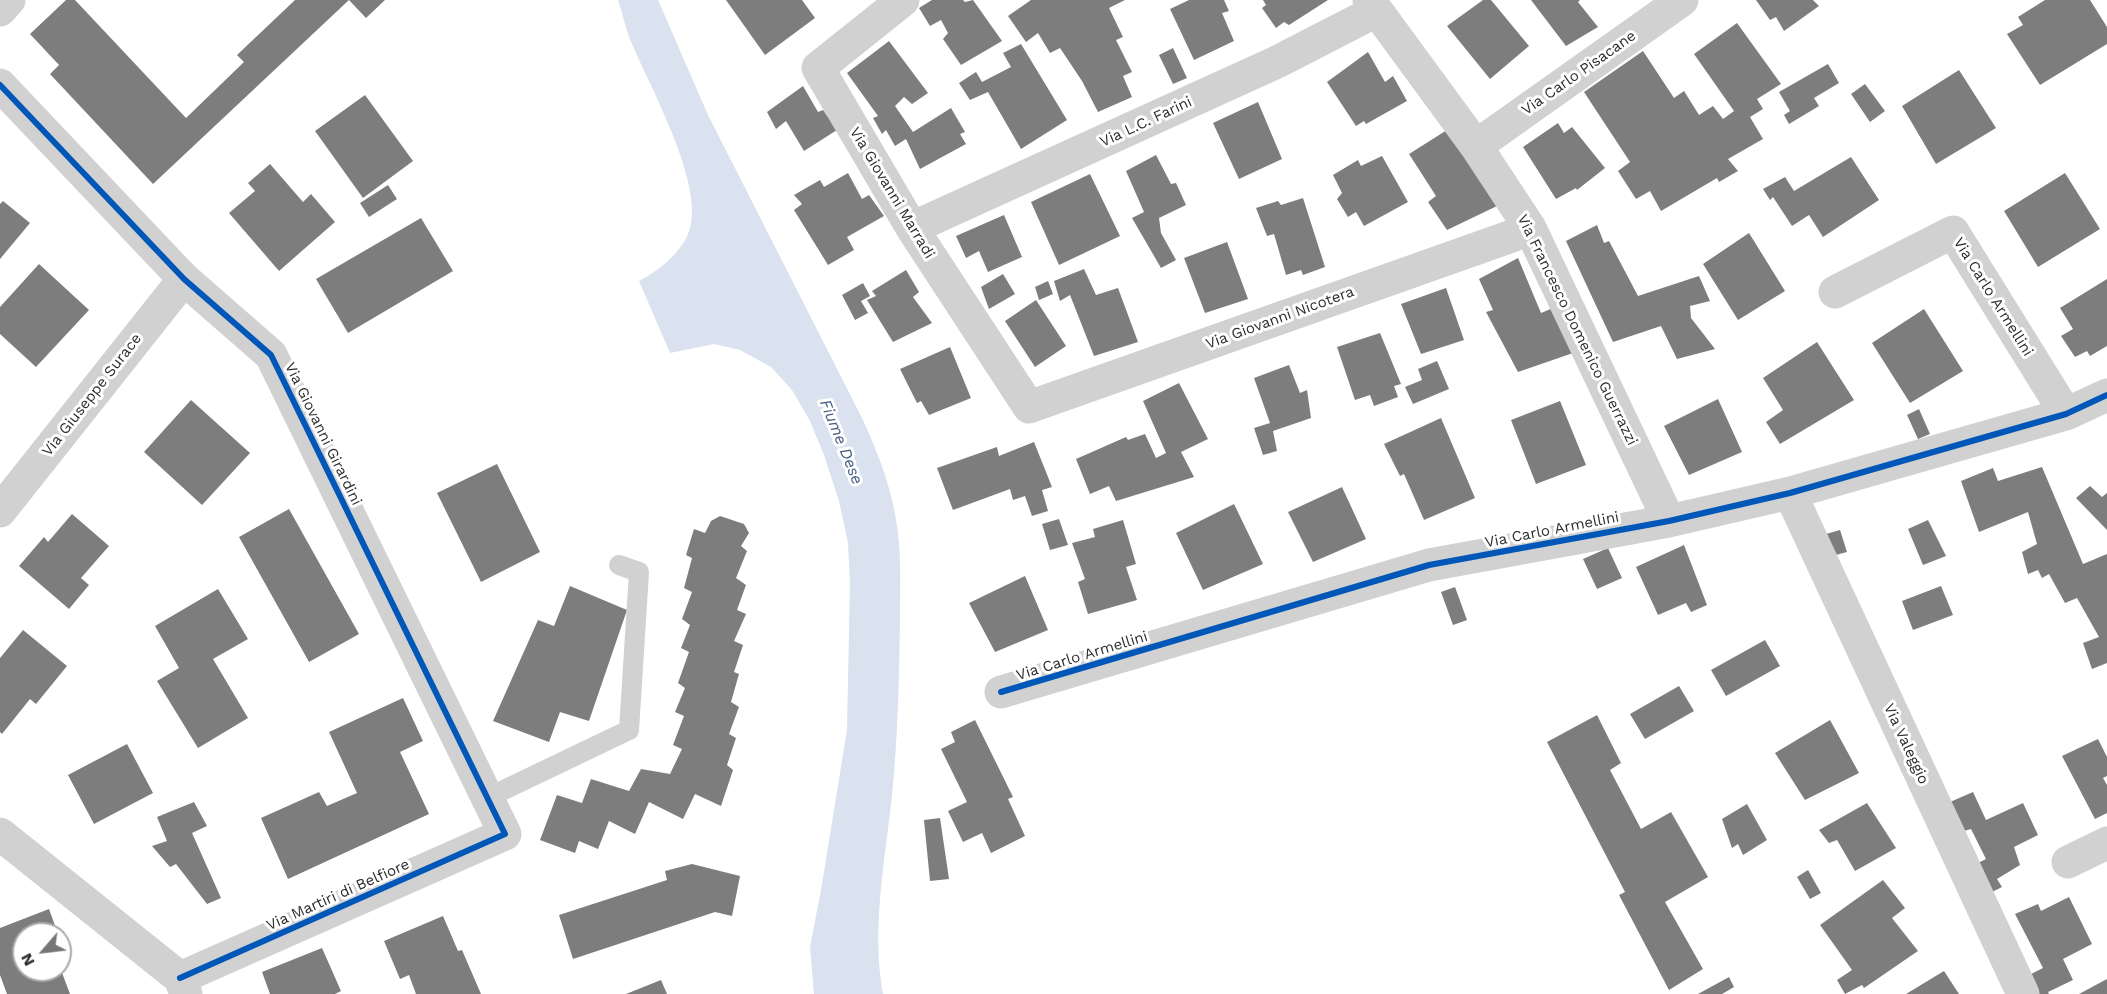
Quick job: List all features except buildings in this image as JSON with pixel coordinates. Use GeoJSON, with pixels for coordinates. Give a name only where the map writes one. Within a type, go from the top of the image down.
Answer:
{"type":"FeatureCollection","features":[{"type":"Feature","properties":{"kind":"street"},"geometry":{"type":"LineString","coordinates":[[0,10],[9,0]]}},
{"type":"Feature","properties":{"kind":"street","name":"Via Giovanni Marradi"},"geometry":{"type":"LineString","coordinates":[[903,0],[818,68],[912,228],[1029,407]]}},
{"type":"Feature","properties":{"kind":"street","name":"Via Carlo Pisacane"},"geometry":{"type":"LineString","coordinates":[[1476,146],[1682,0]]}},
{"type":"Feature","properties":{"kind":"street","name":"Via L.C. Farini"},"geometry":{"type":"LineString","coordinates":[[912,228],[1277,62],[1372,5]]}},
{"type":"Feature","properties":{"kind":"street","name":"Via Francesco Domenico Guerrazzi"},"geometry":{"type":"LineString","coordinates":[[1372,5],[1476,146],[1530,228],[1669,520]]}},
{"type":"Feature","properties":{"kind":"street","name":"Via Giovanni Girardini"},"geometry":{"type":"LineString","coordinates":[[0,85],[184,279],[271,355],[505,834]]}},
{"type":"Feature","properties":{"kind":"street","name":"Via Giovanni Nicotera"},"geometry":{"type":"LineString","coordinates":[[1029,407],[1530,228]]}},
{"type":"Feature","properties":{"kind":"street","name":"Via Carlo Armellini"},"geometry":{"type":"LineString","coordinates":[[1835,292],[1953,232],[2066,414]]}},
{"type":"Feature","properties":{"kind":"street","name":"Via Giuseppe Surace"},"geometry":{"type":"LineString","coordinates":[[0,512],[184,279]]}},
{"type":"Feature","properties":{"kind":"street","name":"Via Carlo Armellini"},"geometry":{"type":"LineString","coordinates":[[1001,692],[1429,565],[1669,520],[1790,493],[2066,414],[2107,395]]}},
{"type":"Feature","properties":{"kind":"street","name":"Via Valeggio"},"geometry":{"type":"LineString","coordinates":[[1790,493],[2023,994]]}},
{"type":"Feature","properties":{"kind":"street","name":"Via Martiri di Belfiore"},"geometry":{"type":"LineString","coordinates":[[0,834],[183,986],[505,834]]}},
{"type":"Feature","properties":{"kind":"street"},"geometry":{"type":"LineString","coordinates":[[2068,862],[2107,843]]}},
{"type":"Feature","properties":{"kind":"lane"},"geometry":{"type":"LineString","coordinates":[[487,798],[629,730],[639,572],[619,565]]}},
{"type":"Feature","properties":{"kind":"water","name":"Fiume Dese"},"geometry":{"type":"Polygon","coordinates":[[[618,0],[658,0],[708,115],[863,420],[878,455],[889,490],[899,540],[900,619],[896,751],[880,895],[878,944],[883,994],[814,994],[810,947],[847,730],[850,582],[848,543],[839,501],[810,421],[792,390],[771,367],[740,350],[714,344],[670,353],[639,281],[667,262],[684,242],[692,215],[690,192],[674,139],[632,44],[618,0]]]}},
{"type":"Feature","properties":{"kind":"cycle path"},"geometry":{"type":"LineString","coordinates":[[0,85],[184,279],[271,355],[505,834],[180,978]]}},
{"type":"Feature","properties":{"kind":"cycle path"},"geometry":{"type":"LineString","coordinates":[[1001,692],[1429,565],[1669,521],[1790,493],[2066,414],[2107,395]]}}]}
